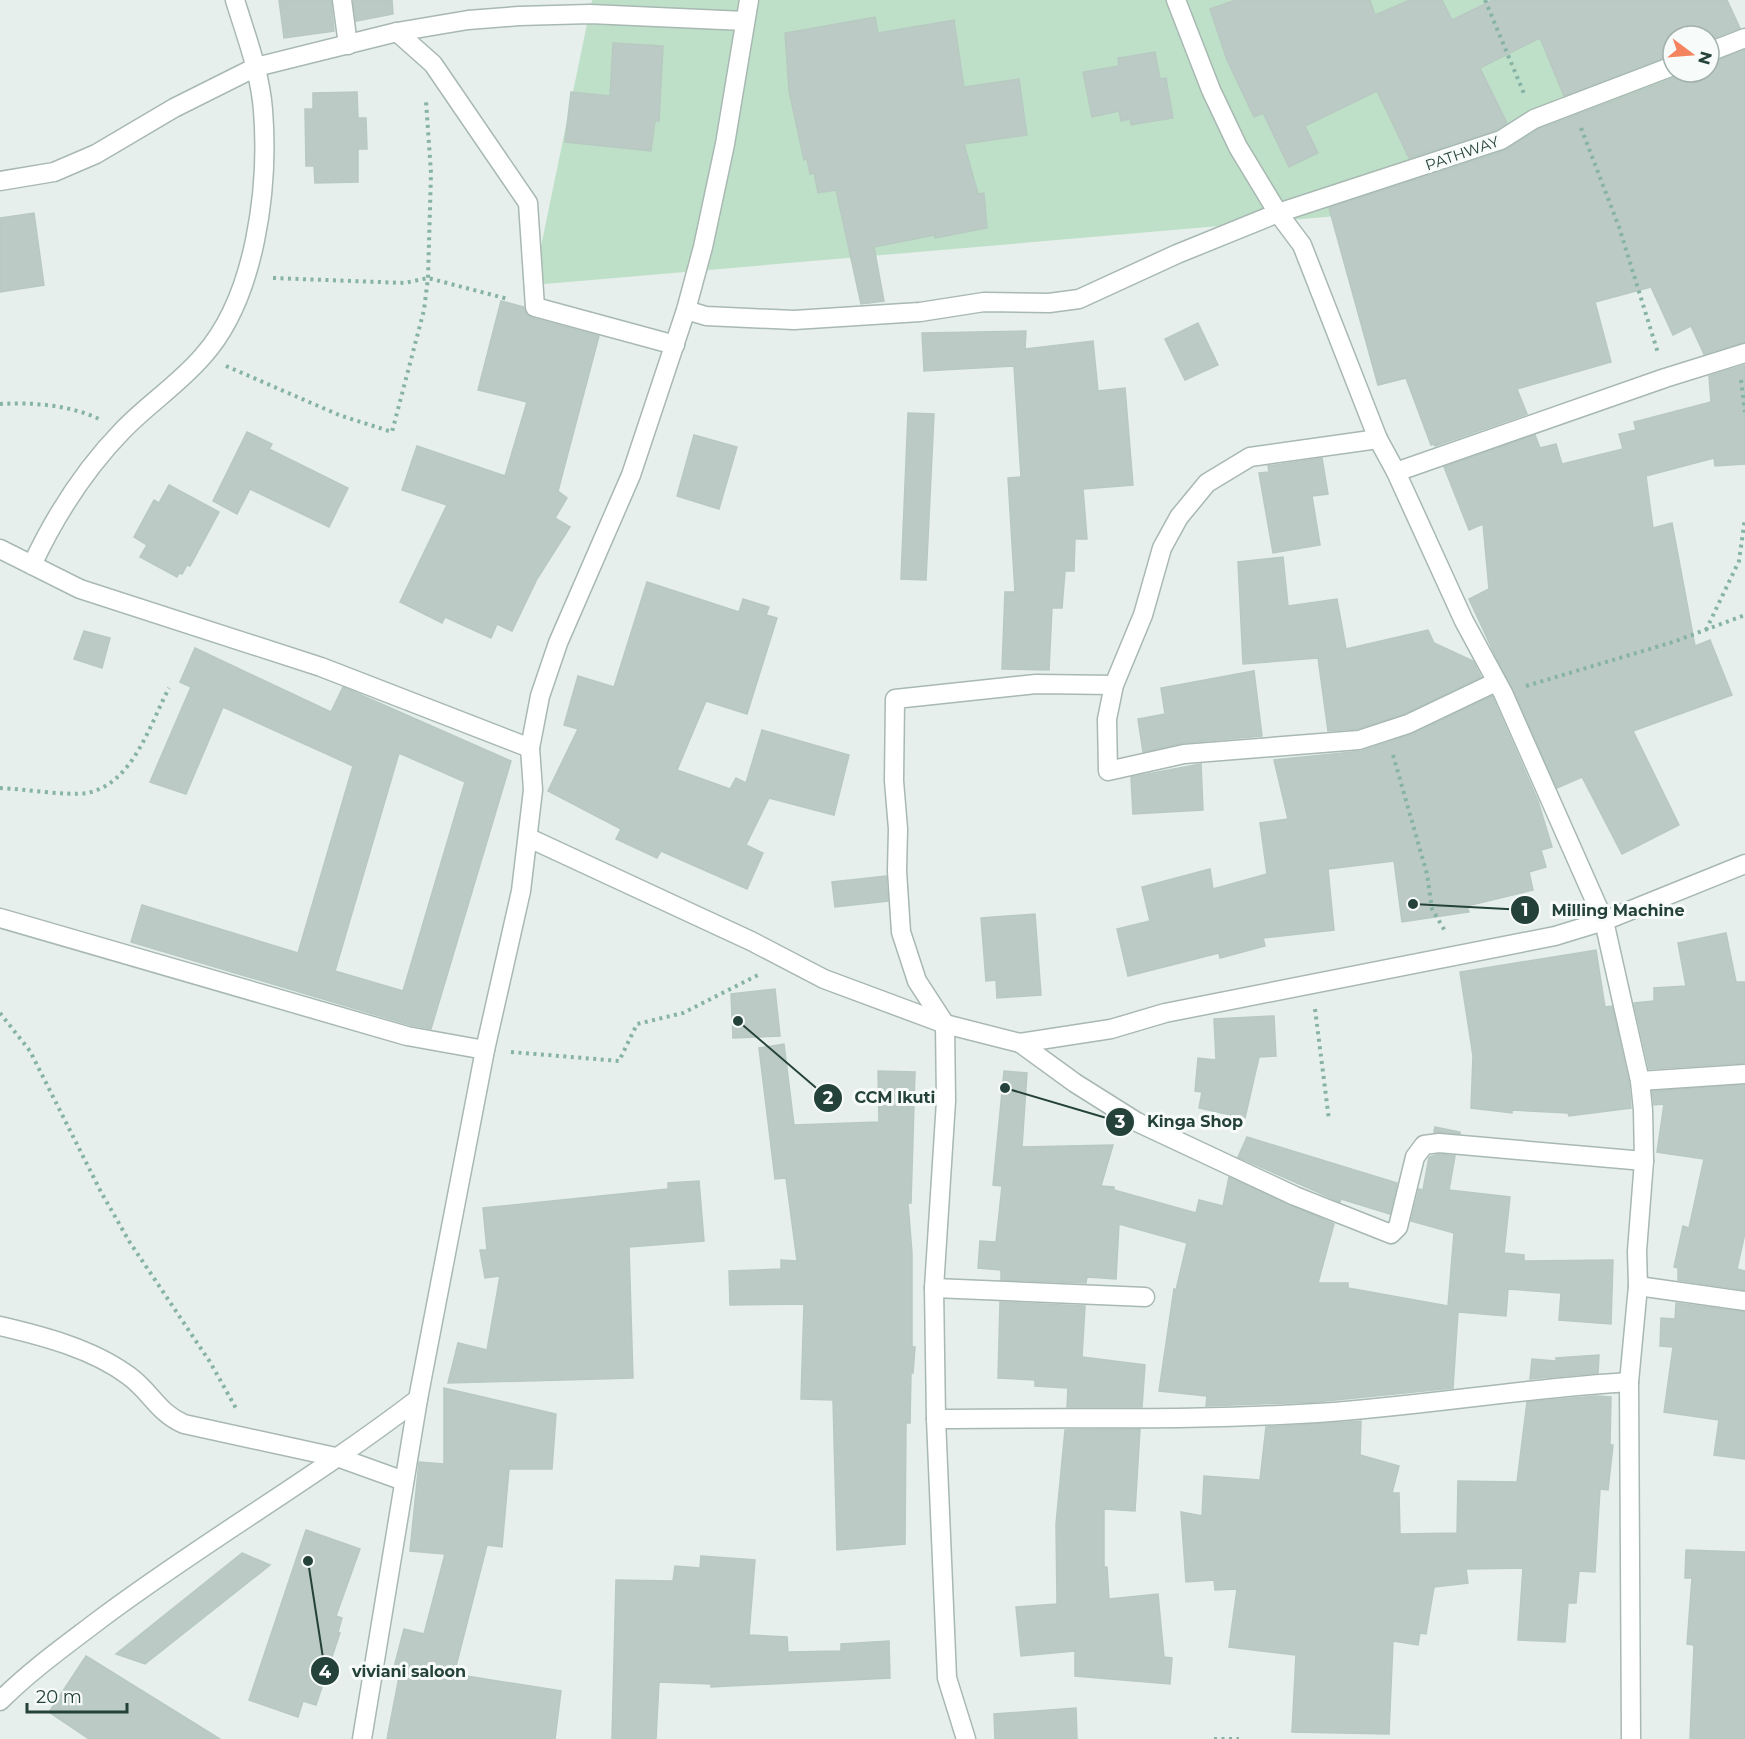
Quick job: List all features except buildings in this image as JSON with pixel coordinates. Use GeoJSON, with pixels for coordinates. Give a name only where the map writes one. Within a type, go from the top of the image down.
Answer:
{"type":"FeatureCollection","features":[{"type":"Feature","properties":{"kind":"street"},"geometry":{"type":"LineString","coordinates":[[32,565],[54,520],[123,430],[204,356],[230,314],[245,278],[257,235],[263,156],[263,110],[256,67],[235,0]]}},
{"type":"Feature","properties":{"kind":"street"},"geometry":{"type":"LineString","coordinates":[[342,0],[348,45]]}},
{"type":"Feature","properties":{"kind":"street"},"geometry":{"type":"LineString","coordinates":[[362,1739],[418,1399],[485,1050],[521,891],[533,790],[530,748],[540,696],[558,642],[631,475],[686,310],[703,247],[725,144],[749,0]]}},
{"type":"Feature","properties":{"kind":"street"},"geometry":{"type":"LineString","coordinates":[[1176,0],[1211,90],[1234,137],[1278,213],[1302,246],[1378,439],[1396,472],[1464,621],[1500,688],[1604,921],[1640,1082],[1644,1161],[1637,1251],[1638,1286],[1629,1382],[1631,1739]]}},
{"type":"Feature","properties":{"kind":"street"},"geometry":{"type":"LineString","coordinates":[[0,182],[54,172],[96,154],[174,108],[256,67],[397,32],[468,20],[519,16],[590,14],[745,21]]}},
{"type":"Feature","properties":{"kind":"street"},"geometry":{"type":"LineString","coordinates":[[397,32],[423,54],[443,77],[528,203],[535,307],[675,345]]}},
{"type":"Feature","properties":{"kind":"street"},"geometry":{"type":"LineString","coordinates":[[1721,47],[1745,38]]}},
{"type":"Feature","properties":{"kind":"street","name":"PATHWAY"},"geometry":{"type":"LineString","coordinates":[[686,310],[706,316],[794,320],[920,312],[984,302],[1049,303],[1079,299],[1185,250],[1278,213],[1501,140],[1534,119],[1661,71]]}},
{"type":"Feature","properties":{"kind":"street"},"geometry":{"type":"LineString","coordinates":[[1396,472],[1665,378],[1745,353]]}},
{"type":"Feature","properties":{"kind":"street"},"geometry":{"type":"LineString","coordinates":[[1378,439],[1250,457],[1207,483],[1179,517],[1162,548],[1143,615],[1114,685],[1107,719],[1108,771],[1184,754],[1359,740],[1408,724],[1500,688]]}},
{"type":"Feature","properties":{"kind":"street"},"geometry":{"type":"LineString","coordinates":[[0,549],[80,589],[321,667],[530,748]]}},
{"type":"Feature","properties":{"kind":"street"},"geometry":{"type":"LineString","coordinates":[[966,1739],[947,1678],[936,1419],[934,1288],[946,1101],[945,1024],[916,981],[901,932],[894,781],[895,699],[1036,684],[1114,685]]}},
{"type":"Feature","properties":{"kind":"street"},"geometry":{"type":"LineString","coordinates":[[529,838],[824,979],[945,1024],[1020,1043],[1075,1083],[1137,1122],[1294,1196],[1391,1234],[1398,1227],[1416,1158],[1424,1145],[1439,1143],[1644,1161]]}},
{"type":"Feature","properties":{"kind":"street"},"geometry":{"type":"LineString","coordinates":[[1020,1043],[1112,1029],[1166,1013],[1459,957],[1555,936],[1604,921],[1745,864]]}},
{"type":"Feature","properties":{"kind":"street"},"geometry":{"type":"LineString","coordinates":[[0,918],[407,1036],[485,1050]]}},
{"type":"Feature","properties":{"kind":"street"},"geometry":{"type":"LineString","coordinates":[[1640,1082],[1745,1074]]}},
{"type":"Feature","properties":{"kind":"street"},"geometry":{"type":"LineString","coordinates":[[1638,1286],[1745,1301]]}},
{"type":"Feature","properties":{"kind":"street"},"geometry":{"type":"LineString","coordinates":[[934,1288],[1145,1297]]}},
{"type":"Feature","properties":{"kind":"street"},"geometry":{"type":"LineString","coordinates":[[0,1326],[48,1338],[109,1364],[128,1375],[147,1391],[162,1412],[179,1422],[340,1458],[404,1480]]}},
{"type":"Feature","properties":{"kind":"street"},"geometry":{"type":"LineString","coordinates":[[936,1419],[1240,1417],[1394,1407],[1559,1386],[1629,1382]]}},
{"type":"Feature","properties":{"kind":"street"},"geometry":{"type":"LineString","coordinates":[[0,1701],[29,1672],[162,1573],[340,1458],[418,1399]]}},
{"type":"Feature","properties":{"kind":"path"},"geometry":{"type":"LineString","coordinates":[[1485,0],[1534,119]]}},
{"type":"Feature","properties":{"kind":"path"},"geometry":{"type":"LineString","coordinates":[[204,356],[339,415],[393,432],[424,310],[428,278],[431,173],[423,54]]}},
{"type":"Feature","properties":{"kind":"path"},"geometry":{"type":"LineString","coordinates":[[1571,105],[1619,227],[1665,378]]}},
{"type":"Feature","properties":{"kind":"path"},"geometry":{"type":"LineString","coordinates":[[245,278],[404,282],[428,278],[535,307]]}},
{"type":"Feature","properties":{"kind":"path"},"geometry":{"type":"LineString","coordinates":[[0,404],[20,403],[88,413],[123,430]]}},
{"type":"Feature","properties":{"kind":"path"},"geometry":{"type":"LineString","coordinates":[[1706,630],[1739,561],[1745,518]]}},
{"type":"Feature","properties":{"kind":"path"},"geometry":{"type":"LineString","coordinates":[[1500,688],[1706,630],[1745,615]]}},
{"type":"Feature","properties":{"kind":"path"},"geometry":{"type":"LineString","coordinates":[[0,788],[85,793],[104,788],[120,776],[135,754],[169,688]]}},
{"type":"Feature","properties":{"kind":"path"},"geometry":{"type":"LineString","coordinates":[[1385,732],[1419,845],[1432,909],[1459,957]]}},
{"type":"Feature","properties":{"kind":"path"},"geometry":{"type":"LineString","coordinates":[[485,1050],[619,1061],[637,1024],[683,1013],[788,960]]}},
{"type":"Feature","properties":{"kind":"path"},"geometry":{"type":"LineString","coordinates":[[1312,984],[1329,1120]]}},
{"type":"Feature","properties":{"kind":"path"},"geometry":{"type":"LineString","coordinates":[[0,1013],[30,1051],[101,1192],[129,1241],[232,1398],[250,1438]]}},
{"type":"Feature","properties":{"kind":"path"},"geometry":{"type":"LineString","coordinates":[[1214,1739],[1239,1739]]}},
{"type":"Feature","properties":{"kind":"green space"},"geometry":{"type":"Polygon","coordinates":[[[592,0],[1682,0],[1676,24],[1661,24],[1661,84],[1713,84],[1745,181],[533,285],[592,0]]]}},
{"type":"Feature","properties":{"kind":"place","name":"Milling Machine"},"geometry":{"type":"Point","coordinates":[1413,904]}},
{"type":"Feature","properties":{"kind":"place","name":"CCM Ikuti"},"geometry":{"type":"Point","coordinates":[738,1021]}},
{"type":"Feature","properties":{"kind":"place","name":"Kinga Shop"},"geometry":{"type":"Point","coordinates":[1005,1088]}},
{"type":"Feature","properties":{"kind":"place","name":"viviani saloon"},"geometry":{"type":"Point","coordinates":[308,1561]}}]}
